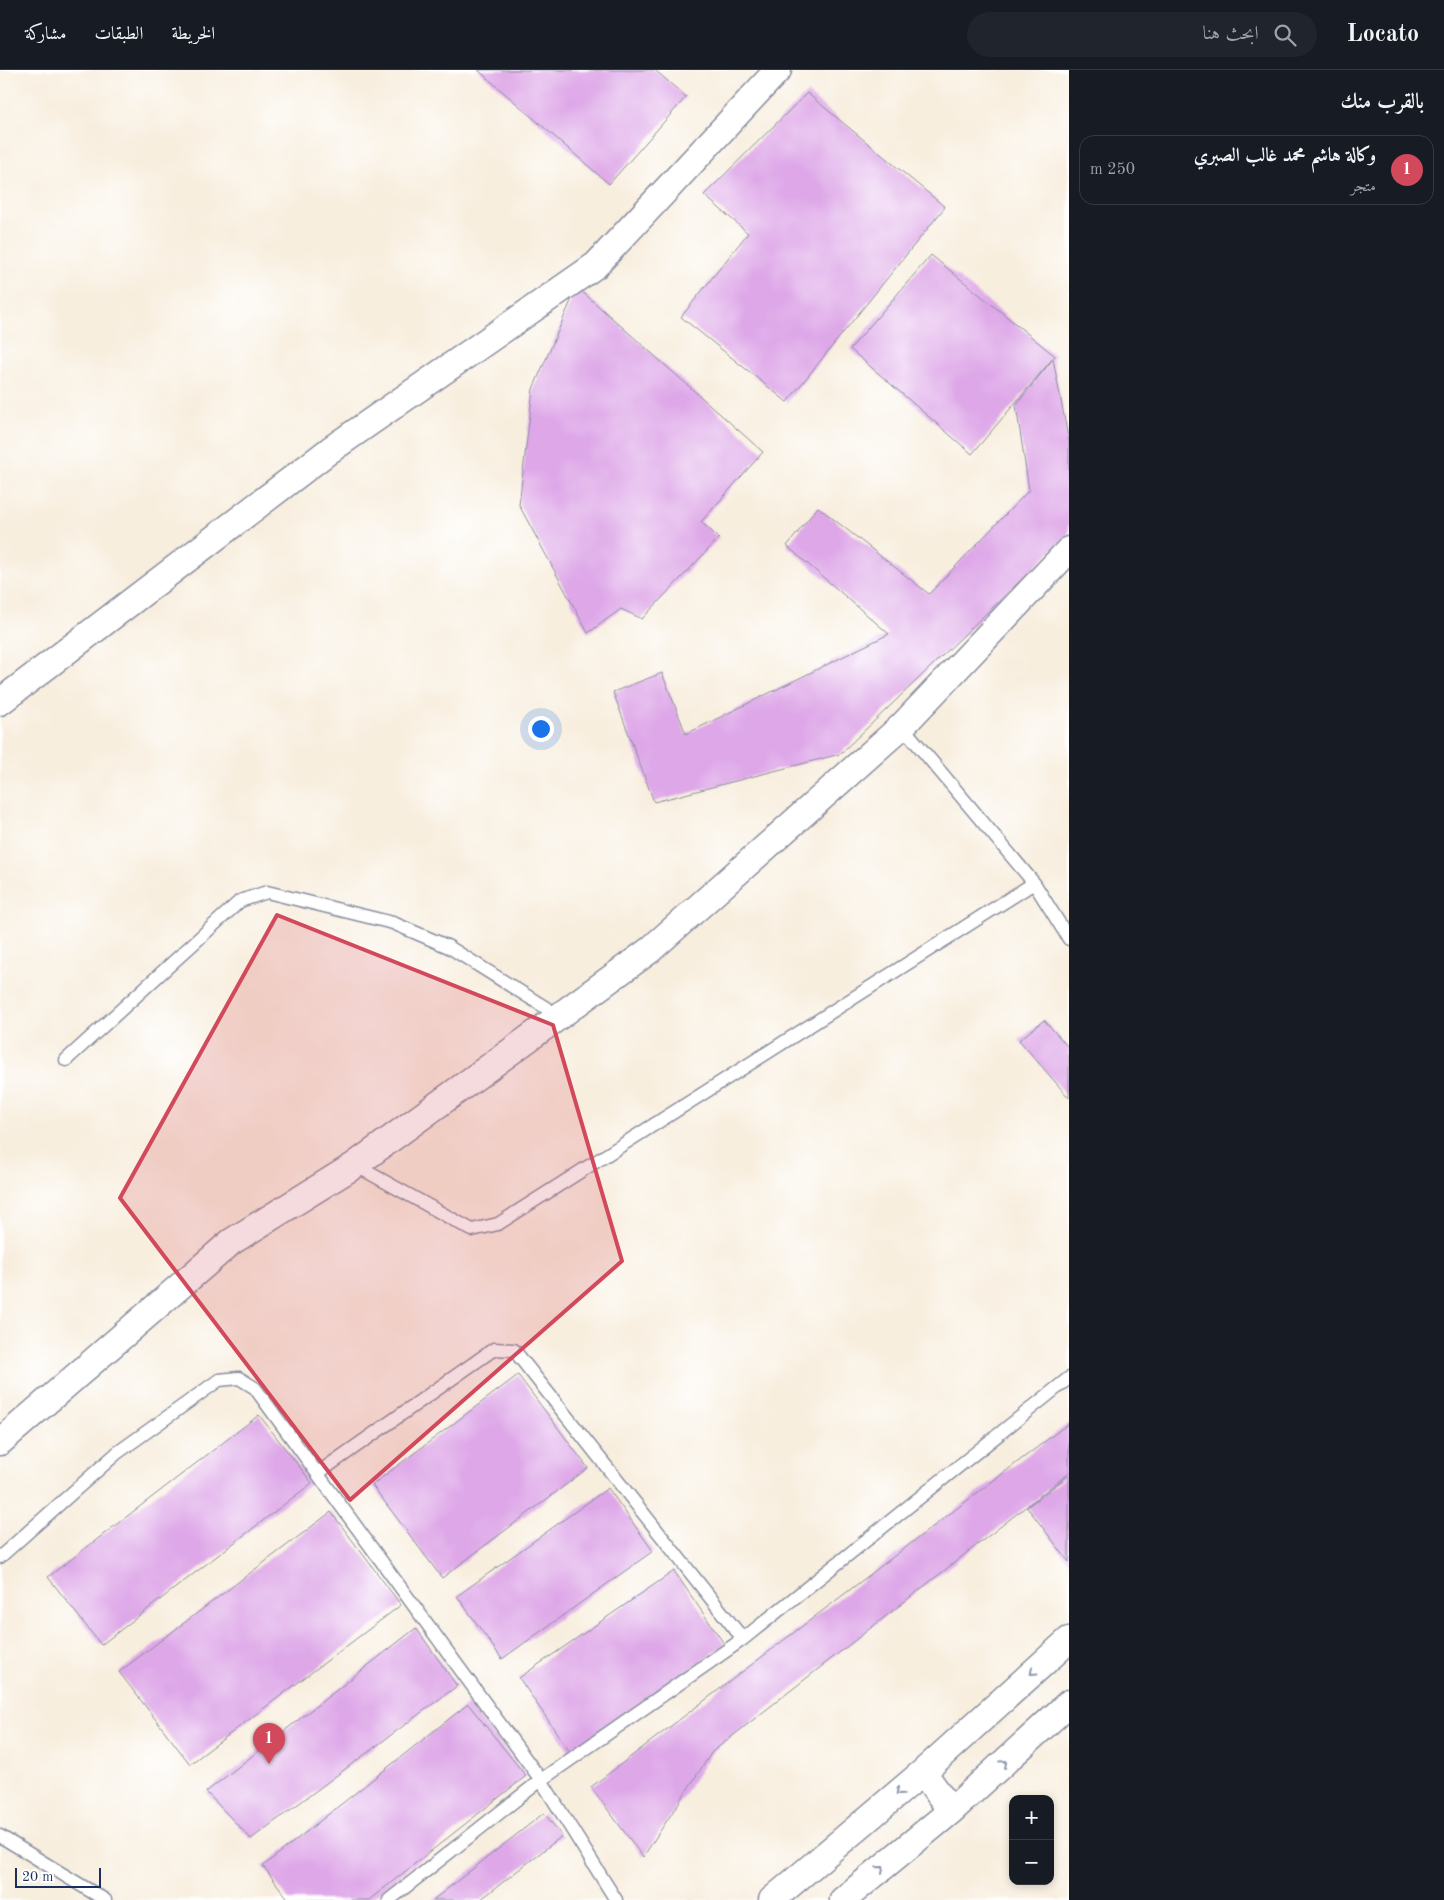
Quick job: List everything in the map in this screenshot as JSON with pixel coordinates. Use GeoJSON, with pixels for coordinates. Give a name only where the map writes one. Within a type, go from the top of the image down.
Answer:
{"type":"FeatureCollection","features":[{"type":"Feature","properties":{"kind":"street"},"geometry":{"type":"LineString","coordinates":[[0,702],[330,450],[596,265],[778,70]]}},
{"type":"Feature","properties":{"kind":"street"},"geometry":{"type":"LineString","coordinates":[[0,1442],[231,1242],[355,1165],[650,950],[902,726],[1069,550]]}},
{"type":"Feature","properties":{"kind":"street"},"geometry":{"type":"LineString","coordinates":[[772,1900],[923,1772],[1069,1640]]}},
{"type":"Feature","properties":{"kind":"street"},"geometry":{"type":"LineString","coordinates":[[844,1900],[951,1811],[1069,1703]]}},
{"type":"Feature","properties":{"kind":"street"},"geometry":{"type":"LineString","coordinates":[[923,1772],[951,1811]]}},
{"type":"Feature","properties":{"kind":"lane"},"geometry":{"type":"LineString","coordinates":[[902,726],[1034,883],[1069,939]]}},
{"type":"Feature","properties":{"kind":"lane"},"geometry":{"type":"LineString","coordinates":[[355,1165],[472,1230],[498,1224],[1034,883]]}},
{"type":"Feature","properties":{"kind":"lane"},"geometry":{"type":"LineString","coordinates":[[66,1060],[240,901],[267,892],[393,923],[449,948],[558,1016]]}},
{"type":"Feature","properties":{"kind":"lane"},"geometry":{"type":"LineString","coordinates":[[318,1473],[494,1349],[514,1350],[743,1639]]}},
{"type":"Feature","properties":{"kind":"lane"},"geometry":{"type":"LineString","coordinates":[[0,1557],[117,1453],[219,1380],[239,1378],[256,1388],[541,1780],[616,1900]]}},
{"type":"Feature","properties":{"kind":"lane"},"geometry":{"type":"LineString","coordinates":[[389,1900],[541,1780],[743,1639],[1069,1378]]}},
{"type":"Feature","properties":{"kind":"lane"},"geometry":{"type":"LineString","coordinates":[[0,1836],[105,1900]]}},
{"type":"Feature","properties":{"kind":"highlighted area"},"geometry":{"type":"Polygon","coordinates":[[[277,915],[553,1025],[622,1261],[350,1500],[120,1198],[277,915]]]}},
{"type":"Feature","properties":{"kind":"building"},"geometry":{"type":"Polygon","coordinates":[[[478,70],[655,70],[686,97],[609,184],[478,70]]]}},
{"type":"Feature","properties":{"kind":"building"},"geometry":{"type":"Polygon","coordinates":[[[807,93],[945,207],[787,402],[681,317],[748,233],[704,195],[807,93]]]}},
{"type":"Feature","properties":{"kind":"building"},"geometry":{"type":"Polygon","coordinates":[[[931,255],[1055,356],[972,454],[850,349],[931,255]]]}},
{"type":"Feature","properties":{"kind":"building"},"geometry":{"type":"Polygon","coordinates":[[[577,287],[763,452],[701,522],[719,538],[642,619],[621,609],[588,633],[519,505],[533,389],[577,287]]]}},
{"type":"Feature","properties":{"kind":"building"},"geometry":{"type":"Polygon","coordinates":[[[1053,359],[1069,442],[1069,534],[840,754],[654,802],[613,692],[662,673],[686,734],[889,634],[787,546],[818,507],[929,594],[1029,490],[1016,405],[1053,359]]]}},
{"type":"Feature","properties":{"kind":"building"},"geometry":{"type":"Polygon","coordinates":[[[1044,1020],[1069,1048],[1069,1098],[1019,1040],[1044,1020]]]}},
{"type":"Feature","properties":{"kind":"building"},"geometry":{"type":"Polygon","coordinates":[[[518,1375],[588,1468],[442,1578],[372,1485],[518,1375]]]}},
{"type":"Feature","properties":{"kind":"building"},"geometry":{"type":"Polygon","coordinates":[[[259,1415],[312,1483],[101,1645],[48,1577],[259,1415]]]}},
{"type":"Feature","properties":{"kind":"building"},"geometry":{"type":"Polygon","coordinates":[[[1069,1423],[1069,1473],[712,1752],[643,1857],[591,1787],[1069,1423]]]}},
{"type":"Feature","properties":{"kind":"building"},"geometry":{"type":"Polygon","coordinates":[[[1069,1475],[1069,1562],[1027,1507],[1069,1475]]]}},
{"type":"Feature","properties":{"kind":"building"},"geometry":{"type":"Polygon","coordinates":[[[608,1488],[653,1551],[502,1659],[457,1596],[608,1488]]]}},
{"type":"Feature","properties":{"kind":"building"},"geometry":{"type":"Polygon","coordinates":[[[331,1512],[401,1605],[190,1764],[119,1672],[331,1512]]]}},
{"type":"Feature","properties":{"kind":"building"},"geometry":{"type":"Polygon","coordinates":[[[674,1571],[725,1645],[570,1752],[519,1678],[674,1571]]]}},
{"type":"Feature","properties":{"kind":"building"},"geometry":{"type":"Polygon","coordinates":[[[416,1628],[457,1686],[251,1839],[206,1792],[416,1628]]]}},
{"type":"Feature","properties":{"kind":"building"},"geometry":{"type":"Polygon","coordinates":[[[468,1704],[526,1776],[369,1900],[289,1900],[263,1866],[468,1704]]]}},
{"type":"Feature","properties":{"kind":"building"},"geometry":{"type":"Polygon","coordinates":[[[544,1813],[562,1836],[480,1900],[433,1900],[544,1813]]]}},
{"type":"Feature","properties":{"kind":"place","name":"وكالة هاشم محمد غالب الصبري"},"geometry":{"type":"Point","coordinates":[269,1764]}}]}
